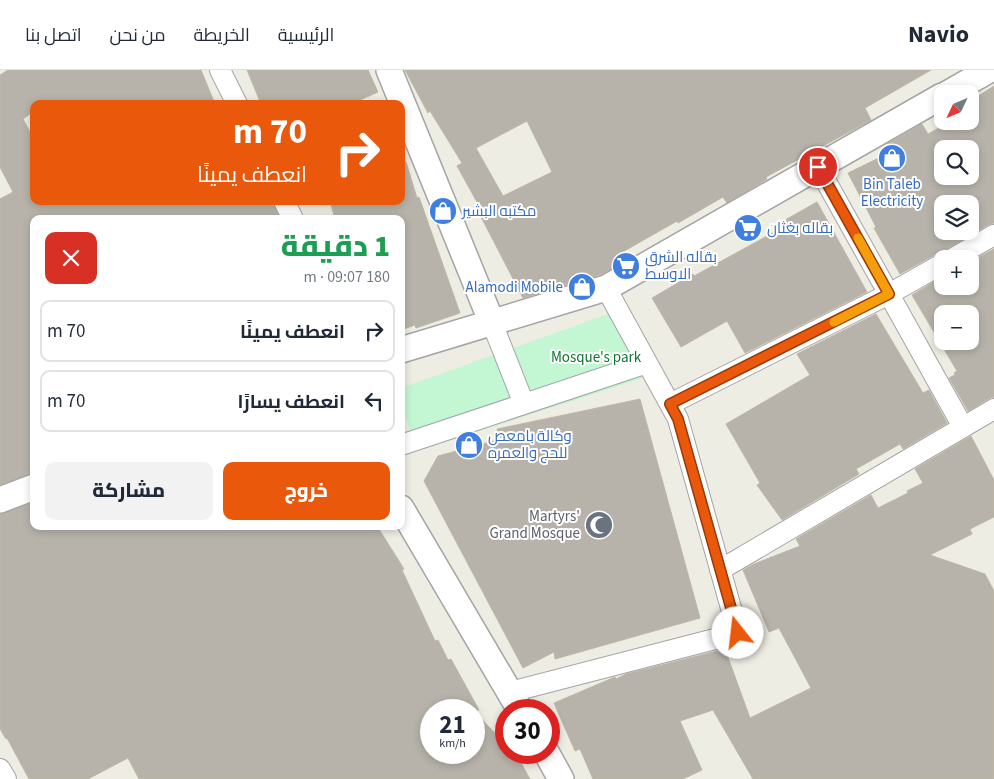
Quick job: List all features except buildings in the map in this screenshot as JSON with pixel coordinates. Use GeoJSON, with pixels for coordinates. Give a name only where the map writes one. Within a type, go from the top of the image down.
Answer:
{"type":"FeatureCollection","features":[{"type":"Feature","properties":{"kind":"street"},"geometry":{"type":"LineString","coordinates":[[220,70],[235,100]]}},
{"type":"Feature","properties":{"kind":"street"},"geometry":{"type":"LineString","coordinates":[[389,70],[401,100]]}},
{"type":"Feature","properties":{"kind":"street"},"geometry":{"type":"LineString","coordinates":[[963,85],[989,70]]}},
{"type":"Feature","properties":{"kind":"street"},"geometry":{"type":"LineString","coordinates":[[405,349],[606,288],[934,101]]}},
{"type":"Feature","properties":{"kind":"street"},"geometry":{"type":"LineString","coordinates":[[405,109],[524,404]]}},
{"type":"Feature","properties":{"kind":"street"},"geometry":{"type":"LineString","coordinates":[[818,167],[963,427]]}},
{"type":"Feature","properties":{"kind":"street"},"geometry":{"type":"LineString","coordinates":[[968,250],[994,235]]}},
{"type":"Feature","properties":{"kind":"street"},"geometry":{"type":"LineString","coordinates":[[670,404],[889,294],[934,269]]}},
{"type":"Feature","properties":{"kind":"street"},"geometry":{"type":"LineString","coordinates":[[522,699],[738,633],[678,419],[606,288]]}},
{"type":"Feature","properties":{"kind":"street"},"geometry":{"type":"LineString","coordinates":[[405,444],[647,363]]}},
{"type":"Feature","properties":{"kind":"street"},"geometry":{"type":"LineString","coordinates":[[720,570],[994,409]]}},
{"type":"Feature","properties":{"kind":"street"},"geometry":{"type":"LineString","coordinates":[[0,500],[30,489]]}},
{"type":"Feature","properties":{"kind":"street"},"geometry":{"type":"LineString","coordinates":[[405,515],[514,699]]}},
{"type":"Feature","properties":{"kind":"street"},"geometry":{"type":"LineString","coordinates":[[553,764],[561,779]]}},
{"type":"Feature","properties":{"kind":"street"},"geometry":{"type":"LineString","coordinates":[[0,769],[6,779]]}},
{"type":"Feature","properties":{"kind":"green space","name":"Mosque's park"},"geometry":{"type":"Polygon","coordinates":[[[611,313],[649,376],[418,451],[405,416],[405,387],[611,313]]]}},
{"type":"Feature","properties":{"kind":"slow traffic"},"geometry":{"type":"LineString","coordinates":[[834,322],[889,294],[858,238]]}},
{"type":"Feature","properties":{"kind":"place","name":"Bin Taleb Electricity"},"geometry":{"type":"Point","coordinates":[892,158]}},
{"type":"Feature","properties":{"kind":"place","name":"مكتبه البشير"},"geometry":{"type":"Point","coordinates":[443,211]}},
{"type":"Feature","properties":{"kind":"place","name":"بقاله بغثان"},"geometry":{"type":"Point","coordinates":[748,228]}},
{"type":"Feature","properties":{"kind":"place","name":"بقاله الشرق الاوسط"},"geometry":{"type":"Point","coordinates":[626,266]}},
{"type":"Feature","properties":{"kind":"place","name":"Alamodi Mobile"},"geometry":{"type":"Point","coordinates":[582,287]}},
{"type":"Feature","properties":{"kind":"place","name":"وكالة بامعص للحج والعمره"},"geometry":{"type":"Point","coordinates":[469,445]}},
{"type":"Feature","properties":{"kind":"place","name":"Martyrs' Grand Mosque"},"geometry":{"type":"Point","coordinates":[599,525]}},
{"type":"Feature","properties":{"kind":"route"},"geometry":{"type":"LineString","coordinates":[[738,633],[678,419],[670,404],[889,294],[818,167]]}}]}
